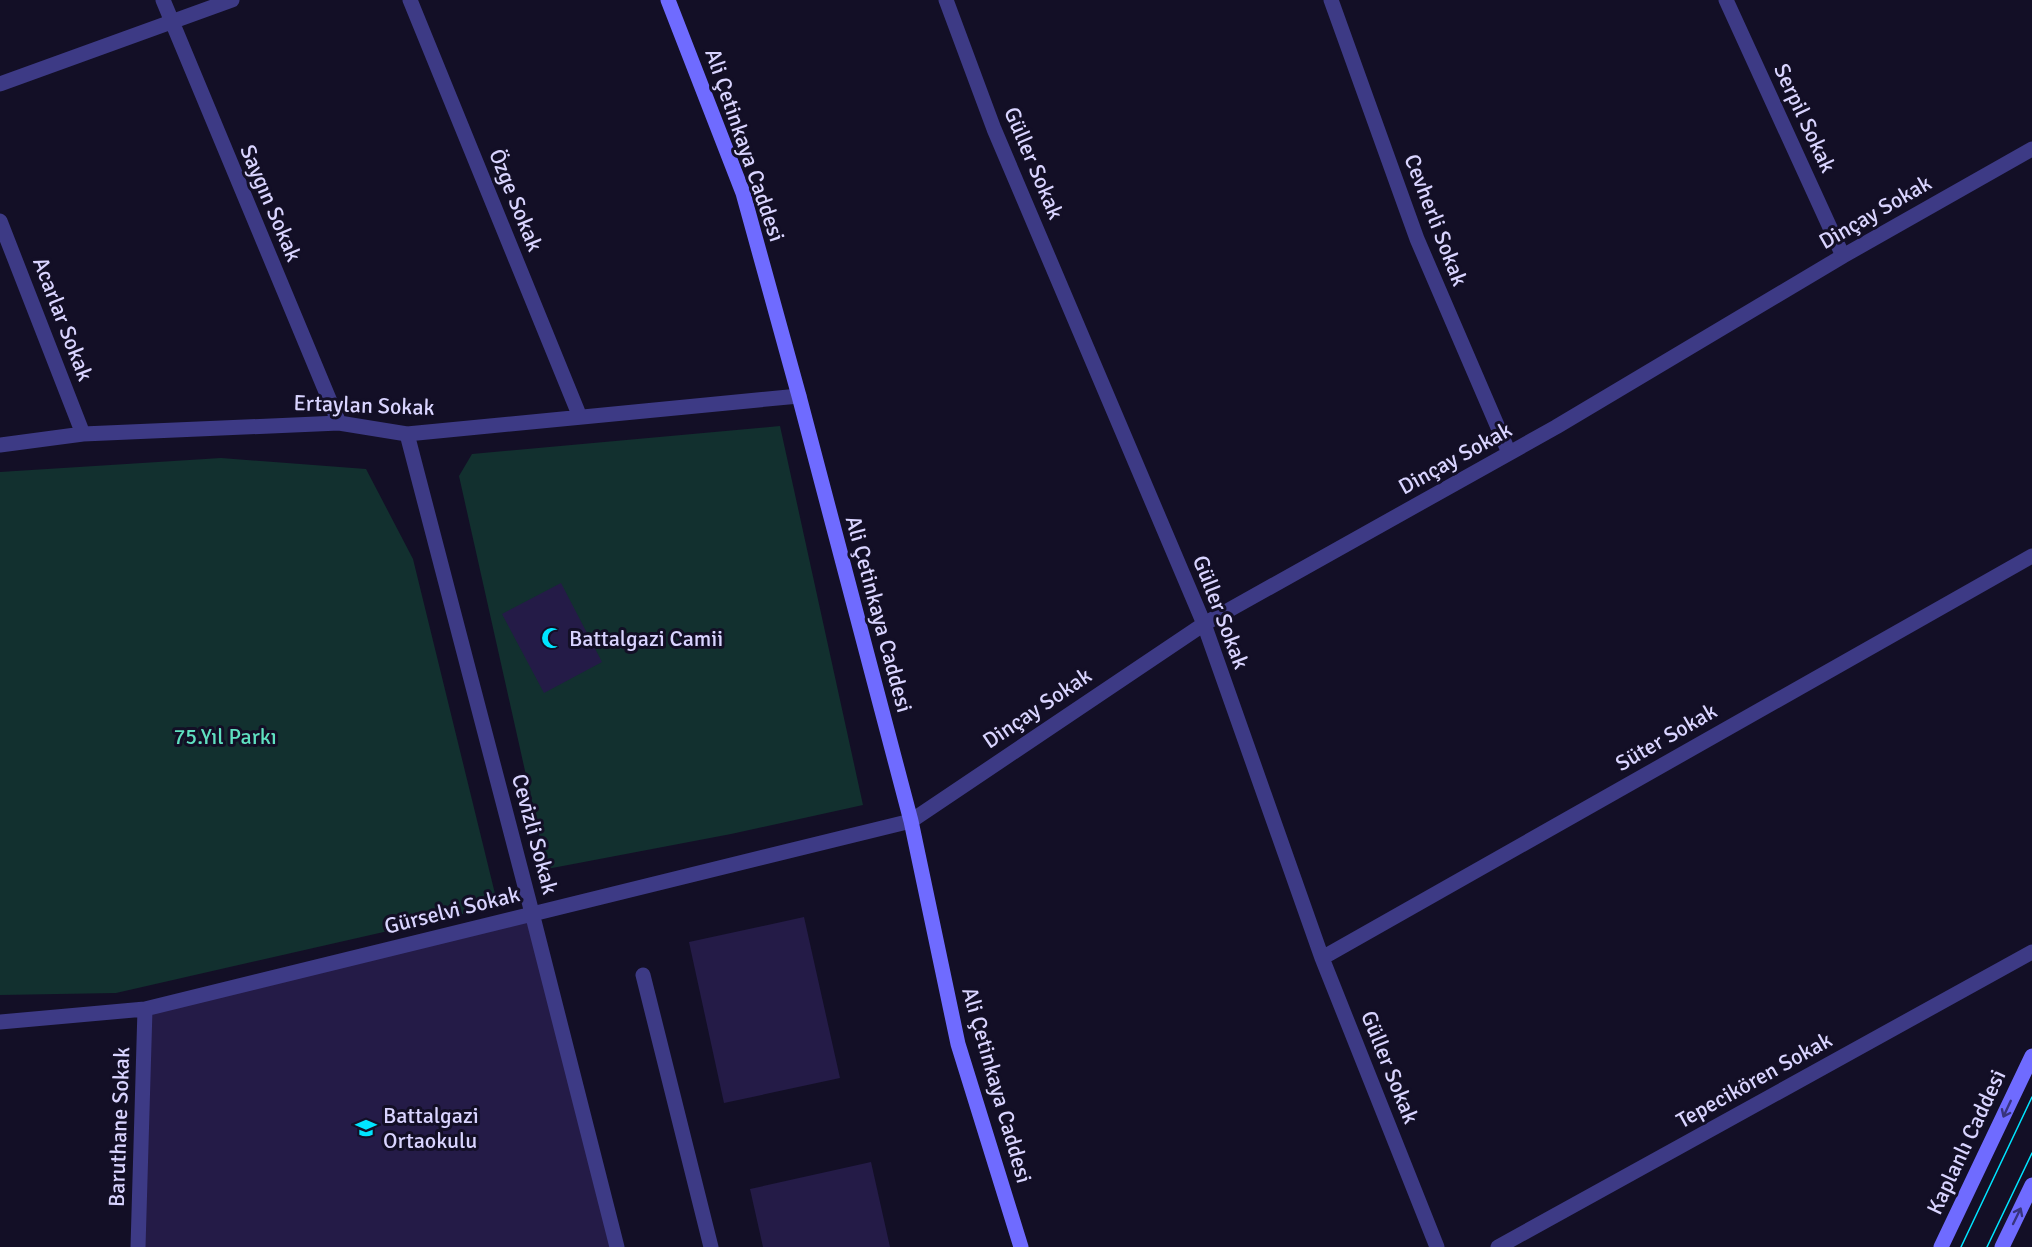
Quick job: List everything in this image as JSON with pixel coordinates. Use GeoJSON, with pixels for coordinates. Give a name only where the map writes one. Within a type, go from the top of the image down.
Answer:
{"type":"FeatureCollection","features":[{"type":"Feature","properties":{"kind":"main road","name":"Ali Çetinkaya Caddesi"},"geometry":{"type":"LineString","coordinates":[[668,0],[743,193],[911,821],[958,1044],[1021,1247]]}},
{"type":"Feature","properties":{"kind":"main road","name":"Kaplanlı Caddesi"},"geometry":{"type":"LineString","coordinates":[[1941,1247],[2032,1056]]}},
{"type":"Feature","properties":{"kind":"main road"},"geometry":{"type":"LineString","coordinates":[[2002,1247],[2032,1185]]}},
{"type":"Feature","properties":{"kind":"street","name":"Saygın Sokak"},"geometry":{"type":"LineString","coordinates":[[164,0],[339,423]]}},
{"type":"Feature","properties":{"kind":"street"},"geometry":{"type":"LineString","coordinates":[[0,84],[232,0]]}},
{"type":"Feature","properties":{"kind":"street","name":"Özge Sokak"},"geometry":{"type":"LineString","coordinates":[[410,0],[580,417]]}},
{"type":"Feature","properties":{"kind":"street","name":"Güller Sokak"},"geometry":{"type":"LineString","coordinates":[[946,0],[994,129],[1204,624],[1322,958],[1437,1247]]}},
{"type":"Feature","properties":{"kind":"street","name":"Cevherli Sokak"},"geometry":{"type":"LineString","coordinates":[[1331,0],[1417,239],[1509,453]]}},
{"type":"Feature","properties":{"kind":"street","name":"Serpil Sokak"},"geometry":{"type":"LineString","coordinates":[[1726,0],[1843,256]]}},
{"type":"Feature","properties":{"kind":"street","name":"Dinçay Sokak"},"geometry":{"type":"LineString","coordinates":[[911,821],[1204,624],[1556,427],[1843,256],[2032,149]]}},
{"type":"Feature","properties":{"kind":"street","name":"Acarlar Sokak"},"geometry":{"type":"LineString","coordinates":[[0,221],[83,434]]}},
{"type":"Feature","properties":{"kind":"street","name":"Ertaylan Sokak"},"geometry":{"type":"LineString","coordinates":[[0,445],[83,434],[339,423],[406,434],[799,396]]}},
{"type":"Feature","properties":{"kind":"street","name":"Cevizli Sokak"},"geometry":{"type":"LineString","coordinates":[[406,434],[617,1247]]}},
{"type":"Feature","properties":{"kind":"street","name":"Süter Sokak"},"geometry":{"type":"LineString","coordinates":[[1322,958],[2032,556]]}},
{"type":"Feature","properties":{"kind":"street","name":"Gürselvi Sokak"},"geometry":{"type":"LineString","coordinates":[[0,1022],[146,1009],[911,821]]}},
{"type":"Feature","properties":{"kind":"street","name":"Tepecikören Sokak"},"geometry":{"type":"LineString","coordinates":[[1498,1247],[2032,952]]}},
{"type":"Feature","properties":{"kind":"street"},"geometry":{"type":"LineString","coordinates":[[643,975],[711,1247]]}},
{"type":"Feature","properties":{"kind":"street","name":"Baruthane Sokak"},"geometry":{"type":"LineString","coordinates":[[138,1247],[146,1009]]}},
{"type":"Feature","properties":{"kind":"green space"},"geometry":{"type":"Polygon","coordinates":[[[780,426],[863,805],[731,834],[547,869],[459,476],[472,454],[780,426]]]}},
{"type":"Feature","properties":{"kind":"green space","name":"75.Yıl Parkı"},"geometry":{"type":"Polygon","coordinates":[[[221,458],[366,469],[413,559],[498,906],[116,993],[0,995],[0,472],[221,458]]]}},
{"type":"Feature","properties":{"kind":"building","name":"Battalgazi Camii"},"geometry":{"type":"Polygon","coordinates":[[[561,583],[602,662],[544,693],[502,614],[561,583]]]}},
{"type":"Feature","properties":{"kind":"building","name":"Battalgazi Ortaokulu"},"geometry":{"type":"Polygon","coordinates":[[[532,913],[617,1247],[144,1247],[145,1009],[532,913]]]}},
{"type":"Feature","properties":{"kind":"building"},"geometry":{"type":"Polygon","coordinates":[[[804,917],[840,1078],[724,1103],[689,942],[804,917]]]}},
{"type":"Feature","properties":{"kind":"building"},"geometry":{"type":"Polygon","coordinates":[[[871,1162],[890,1247],[763,1247],[750,1189],[871,1162]]]}},
{"type":"Feature","properties":{"kind":"tram line"},"geometry":{"type":"LineString","coordinates":[[1961,1247],[2032,1097]]}},
{"type":"Feature","properties":{"kind":"tram line"},"geometry":{"type":"LineString","coordinates":[[1987,1247],[2032,1153]]}},
{"type":"Feature","properties":{"kind":"place","name":"Battalgazi Camii"},"geometry":{"type":"Point","coordinates":[552,638]}},
{"type":"Feature","properties":{"kind":"place","name":"Battalgazi Ortaokulu"},"geometry":{"type":"Point","coordinates":[366,1128]}}]}
